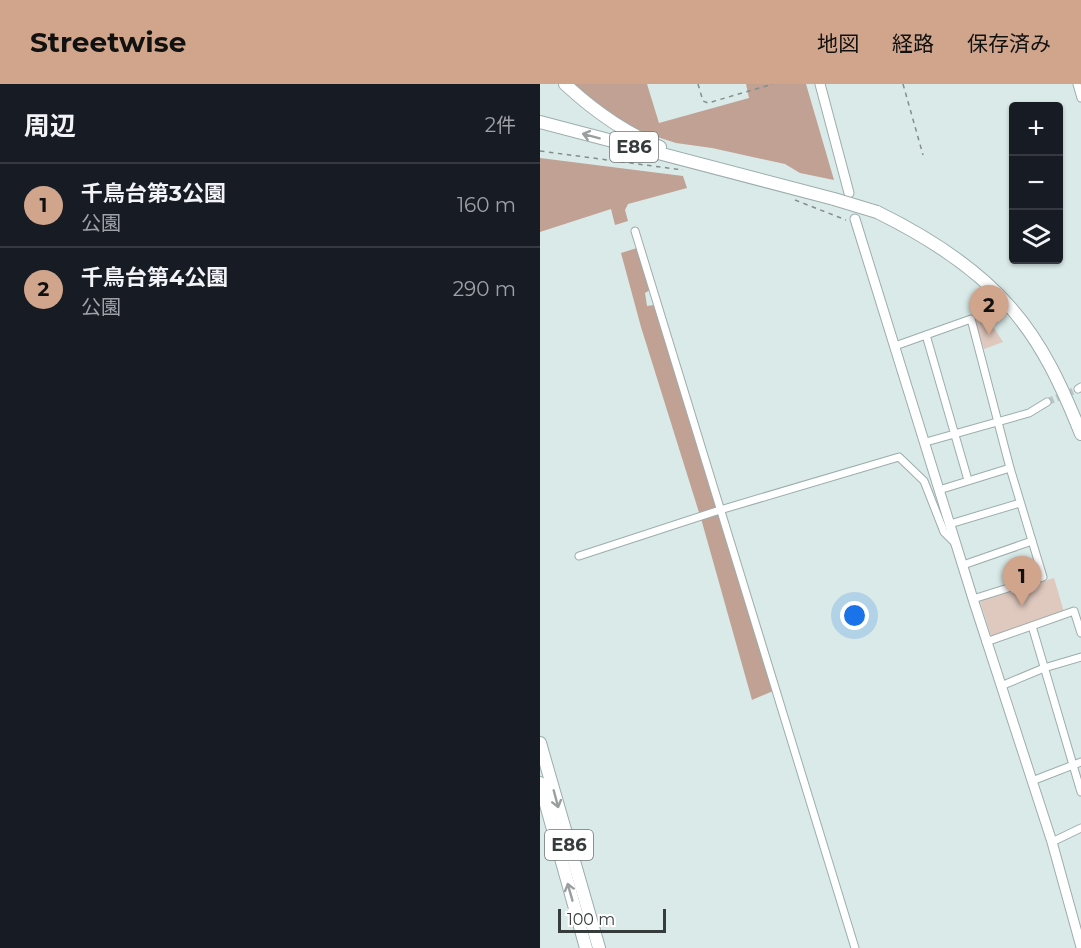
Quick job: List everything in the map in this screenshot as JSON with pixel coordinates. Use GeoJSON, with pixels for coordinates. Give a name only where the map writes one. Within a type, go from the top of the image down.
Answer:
{"type":"FeatureCollection","features":[{"type":"Feature","properties":{"kind":"highway","name":"E86"},"geometry":{"type":"LineString","coordinates":[[565,84],[601,115],[634,136],[729,171]]}},
{"type":"Feature","properties":{"kind":"highway","name":"E86"},"geometry":{"type":"LineString","coordinates":[[540,122],[834,199],[877,212],[898,223],[959,262],[1010,306],[1027,328],[1051,367],[1081,434]]}},
{"type":"Feature","properties":{"kind":"highway","name":"E86"},"geometry":{"type":"LineString","coordinates":[[540,743],[599,948]]}},
{"type":"Feature","properties":{"kind":"highway","name":"E86"},"geometry":{"type":"LineString","coordinates":[[540,783],[586,948]]}},
{"type":"Feature","properties":{"kind":"street"},"geometry":{"type":"LineString","coordinates":[[820,84],[849,193]]}},
{"type":"Feature","properties":{"kind":"street"},"geometry":{"type":"LineString","coordinates":[[1077,84],[1081,98]]}},
{"type":"Feature","properties":{"kind":"street"},"geometry":{"type":"LineString","coordinates":[[852,220],[926,442],[986,642],[1052,842],[1081,946]]}},
{"type":"Feature","properties":{"kind":"street"},"geometry":{"type":"LineString","coordinates":[[635,231],[855,948]]}},
{"type":"Feature","properties":{"kind":"street"},"geometry":{"type":"LineString","coordinates":[[895,346],[971,319],[1010,468],[1043,577],[973,599]]}},
{"type":"Feature","properties":{"kind":"street"},"geometry":{"type":"LineString","coordinates":[[926,335],[968,480]]}},
{"type":"Feature","properties":{"kind":"street"},"geometry":{"type":"LineString","coordinates":[[926,442],[1029,413],[1047,402]]}},
{"type":"Feature","properties":{"kind":"street"},"geometry":{"type":"LineString","coordinates":[[579,556],[720,510],[899,457],[924,481],[944,532],[956,543]]}},
{"type":"Feature","properties":{"kind":"street"},"geometry":{"type":"LineString","coordinates":[[939,490],[1010,468]]}},
{"type":"Feature","properties":{"kind":"street"},"geometry":{"type":"LineString","coordinates":[[950,524],[1020,503]]}},
{"type":"Feature","properties":{"kind":"street"},"geometry":{"type":"LineString","coordinates":[[963,565],[1032,541]]}},
{"type":"Feature","properties":{"kind":"street"},"geometry":{"type":"LineString","coordinates":[[986,642],[1074,611],[1081,633]]}},
{"type":"Feature","properties":{"kind":"street"},"geometry":{"type":"LineString","coordinates":[[1032,626],[1081,792]]}},
{"type":"Feature","properties":{"kind":"street"},"geometry":{"type":"LineString","coordinates":[[1001,686],[1044,668],[1081,657]]}},
{"type":"Feature","properties":{"kind":"street"},"geometry":{"type":"LineString","coordinates":[[1032,781],[1081,762]]}},
{"type":"Feature","properties":{"kind":"street"},"geometry":{"type":"LineString","coordinates":[[1052,842],[1081,828]]}},
{"type":"Feature","properties":{"kind":"path"},"geometry":{"type":"LineString","coordinates":[[698,84],[703,102],[708,103],[773,84]]}},
{"type":"Feature","properties":{"kind":"path"},"geometry":{"type":"LineString","coordinates":[[903,84],[923,155]]}},
{"type":"Feature","properties":{"kind":"path"},"geometry":{"type":"LineString","coordinates":[[540,151],[687,170]]}},
{"type":"Feature","properties":{"kind":"path"},"geometry":{"type":"LineString","coordinates":[[794,199],[852,220]]}},
{"type":"Feature","properties":{"kind":"shaded area"},"geometry":{"type":"Polygon","coordinates":[[[560,84],[647,84],[659,123],[749,98],[746,84],[806,84],[834,180],[800,173],[785,164],[712,148],[676,143],[642,132],[589,110],[560,84]]]}},
{"type":"Feature","properties":{"kind":"shaded area"},"geometry":{"type":"Polygon","coordinates":[[[540,158],[683,176],[687,188],[628,204],[625,210],[628,221],[615,225],[611,209],[540,232],[540,158]]]}},
{"type":"Feature","properties":{"kind":"shaded area"},"geometry":{"type":"Polygon","coordinates":[[[637,248],[650,290],[645,293],[647,306],[654,305],[773,691],[752,700],[702,522],[641,327],[621,253],[637,248]]]}},
{"type":"Feature","properties":{"kind":"shaded area"},"geometry":{"type":"Polygon","coordinates":[[[980,316],[994,328],[1003,342],[984,349],[974,318],[980,316]]]}},
{"type":"Feature","properties":{"kind":"shaded area"},"geometry":{"type":"Polygon","coordinates":[[[1054,578],[1064,612],[991,636],[980,601],[1054,578]]]}},
{"type":"Feature","properties":{"kind":"tunnel"},"geometry":{"type":"LineString","coordinates":[[1047,402],[1078,389]]}},
{"type":"Feature","properties":{"kind":"place","name":"千鳥台第4公園"},"geometry":{"type":"Point","coordinates":[989,335]}},
{"type":"Feature","properties":{"kind":"place","name":"千鳥台第3公園"},"geometry":{"type":"Point","coordinates":[1022,606]}}]}
